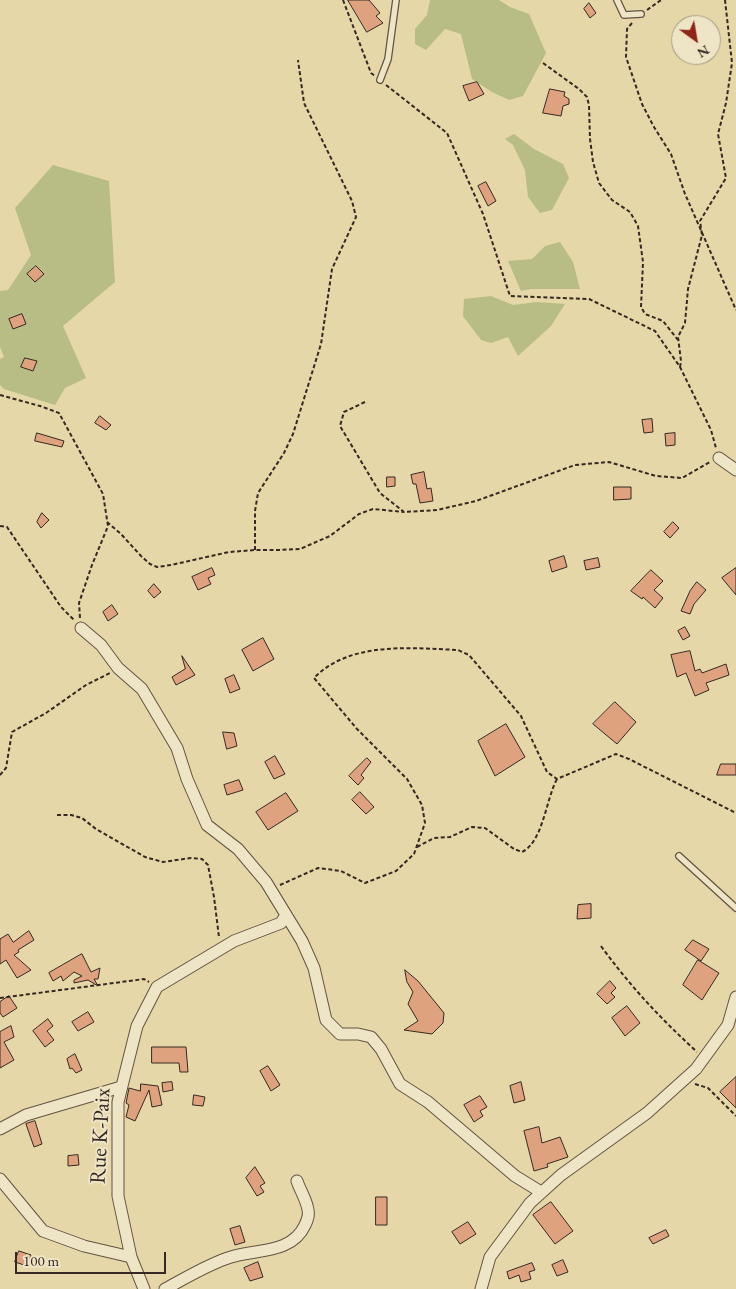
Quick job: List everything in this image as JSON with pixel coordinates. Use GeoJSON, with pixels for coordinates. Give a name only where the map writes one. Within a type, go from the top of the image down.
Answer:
{"type":"FeatureCollection","features":[{"type":"Feature","properties":{"kind":"street"},"geometry":{"type":"LineString","coordinates":[[719,458],[736,470]]}},
{"type":"Feature","properties":{"kind":"street"},"geometry":{"type":"LineString","coordinates":[[81,628],[102,645],[118,668],[142,690],[177,748],[187,779],[207,825],[238,849],[271,889],[302,941],[314,968],[326,1020],[340,1034],[358,1034],[371,1037],[381,1049],[400,1084],[428,1102],[515,1176],[541,1192]]}},
{"type":"Feature","properties":{"kind":"street"},"geometry":{"type":"LineString","coordinates":[[158,987],[234,941],[281,923],[286,914]]}},
{"type":"Feature","properties":{"kind":"street","name":"Rue K-Paix"},"geometry":{"type":"LineString","coordinates":[[144,1289],[130,1257],[118,1196],[118,1102],[137,1026],[158,987]]}},
{"type":"Feature","properties":{"kind":"street"},"geometry":{"type":"LineString","coordinates":[[481,1289],[490,1257],[530,1203],[561,1175],[647,1113],[696,1069],[728,1026],[736,997]]}},
{"type":"Feature","properties":{"kind":"street"},"geometry":{"type":"LineString","coordinates":[[0,1128],[26,1115],[121,1087]]}},
{"type":"Feature","properties":{"kind":"street"},"geometry":{"type":"LineString","coordinates":[[0,1179],[4,1191],[43,1231],[84,1246],[130,1257]]}},
{"type":"Feature","properties":{"kind":"street"},"geometry":{"type":"LineString","coordinates":[[165,1289],[226,1258],[243,1253],[279,1248],[301,1234],[307,1221],[308,1210],[297,1181]]}},
{"type":"Feature","properties":{"kind":"lane"},"geometry":{"type":"LineString","coordinates":[[380,80],[388,59],[396,0]]}},
{"type":"Feature","properties":{"kind":"lane"},"geometry":{"type":"LineString","coordinates":[[617,0],[624,15],[641,14]]}},
{"type":"Feature","properties":{"kind":"lane"},"geometry":{"type":"LineString","coordinates":[[680,856],[736,908]]}},
{"type":"Feature","properties":{"kind":"path"},"geometry":{"type":"LineString","coordinates":[[107,522],[122,534],[150,564],[157,566],[171,565],[229,552],[300,549],[330,536],[360,514],[373,509],[404,512],[437,510],[476,501],[575,465],[609,462],[656,476],[682,478],[719,458],[711,430],[680,367],[655,331],[589,298],[510,296],[483,214],[447,133],[371,73],[343,0]]}},
{"type":"Feature","properties":{"kind":"path"},"geometry":{"type":"LineString","coordinates":[[661,0],[641,14],[627,29],[626,57],[642,104],[671,154],[702,235],[736,310]]}},
{"type":"Feature","properties":{"kind":"path"},"geometry":{"type":"LineString","coordinates":[[680,367],[678,337],[685,323],[688,289],[702,235],[700,221],[726,178],[718,134],[726,103],[732,64],[725,0]]}},
{"type":"Feature","properties":{"kind":"path"},"geometry":{"type":"LineString","coordinates":[[255,550],[255,511],[258,493],[284,453],[293,434],[321,344],[332,269],[356,217],[352,202],[304,103],[298,60]]}},
{"type":"Feature","properties":{"kind":"path"},"geometry":{"type":"LineString","coordinates":[[543,63],[587,97],[593,162],[599,183],[612,200],[630,212],[638,226],[643,262],[641,307],[645,314],[663,321],[679,342]]}},
{"type":"Feature","properties":{"kind":"path"},"geometry":{"type":"LineString","coordinates":[[0,394],[59,413],[103,494],[108,526],[92,565],[80,603],[81,628]]}},
{"type":"Feature","properties":{"kind":"path"},"geometry":{"type":"LineString","coordinates":[[365,402],[344,412],[340,426],[380,493],[404,512]]}},
{"type":"Feature","properties":{"kind":"path"},"geometry":{"type":"LineString","coordinates":[[0,526],[7,527],[61,607],[81,628]]}},
{"type":"Feature","properties":{"kind":"path"},"geometry":{"type":"LineString","coordinates":[[271,889],[318,868],[341,871],[365,883],[396,871],[414,854],[424,823],[422,805],[406,779],[357,729],[314,678],[337,662],[358,654],[384,649],[458,650],[469,655],[521,716],[547,772],[558,779]]}},
{"type":"Feature","properties":{"kind":"path"},"geometry":{"type":"LineString","coordinates":[[0,776],[6,768],[12,732],[46,713],[86,685],[118,668]]}},
{"type":"Feature","properties":{"kind":"path"},"geometry":{"type":"LineString","coordinates":[[416,847],[434,838],[450,836],[472,827],[485,828],[514,849],[522,852],[528,849],[537,835],[553,787],[558,779],[616,754],[736,813]]}},
{"type":"Feature","properties":{"kind":"path"},"geometry":{"type":"LineString","coordinates":[[57,815],[71,815],[82,818],[145,857],[163,862],[191,858],[202,859],[208,865],[220,949]]}},
{"type":"Feature","properties":{"kind":"path"},"geometry":{"type":"LineString","coordinates":[[601,946],[624,977],[666,1024],[704,1058]]}},
{"type":"Feature","properties":{"kind":"path"},"geometry":{"type":"LineString","coordinates":[[0,998],[144,979],[158,987]]}},
{"type":"Feature","properties":{"kind":"path"},"geometry":{"type":"LineString","coordinates":[[694,1084],[708,1088],[736,1116]]}},
{"type":"Feature","properties":{"kind":"green space"},"geometry":{"type":"Polygon","coordinates":[[[430,0],[499,0],[510,7],[529,14],[546,53],[523,96],[509,100],[472,79],[461,34],[445,29],[426,50],[415,44],[415,29],[427,15],[430,0]]]}},
{"type":"Feature","properties":{"kind":"green space"},"geometry":{"type":"Polygon","coordinates":[[[514,134],[534,149],[563,164],[569,178],[552,210],[540,213],[528,197],[525,170],[513,145],[505,139],[514,134]]]}},
{"type":"Feature","properties":{"kind":"green space"},"geometry":{"type":"Polygon","coordinates":[[[53,165],[109,181],[115,282],[63,326],[86,378],[65,388],[55,405],[4,389],[0,385],[0,359],[4,357],[0,347],[0,291],[8,290],[31,255],[15,208],[53,165]]]}},
{"type":"Feature","properties":{"kind":"green space"},"geometry":{"type":"Polygon","coordinates":[[[560,242],[573,262],[580,289],[531,289],[521,291],[508,261],[532,259],[545,246],[560,242]]]}},
{"type":"Feature","properties":{"kind":"green space"},"geometry":{"type":"Polygon","coordinates":[[[491,296],[513,305],[537,302],[565,304],[551,326],[518,356],[508,337],[491,343],[481,340],[463,316],[464,299],[491,296]]]}},
{"type":"Feature","properties":{"kind":"building"},"geometry":{"type":"Polygon","coordinates":[[[348,0],[369,0],[380,13],[376,16],[383,23],[367,32],[348,0]]]}},
{"type":"Feature","properties":{"kind":"building"},"geometry":{"type":"Polygon","coordinates":[[[589,3],[596,13],[590,18],[584,9],[589,3]]]}},
{"type":"Feature","properties":{"kind":"building"},"geometry":{"type":"Polygon","coordinates":[[[477,82],[484,94],[469,101],[463,86],[477,82]]]}},
{"type":"Feature","properties":{"kind":"building"},"geometry":{"type":"Polygon","coordinates":[[[550,89],[565,92],[564,96],[569,99],[569,104],[563,106],[561,116],[543,113],[550,89]]]}},
{"type":"Feature","properties":{"kind":"building"},"geometry":{"type":"Polygon","coordinates":[[[486,182],[496,201],[488,206],[478,186],[486,182]]]}},
{"type":"Feature","properties":{"kind":"building"},"geometry":{"type":"Polygon","coordinates":[[[36,266],[44,274],[35,282],[27,274],[36,266]]]}},
{"type":"Feature","properties":{"kind":"building"},"geometry":{"type":"Polygon","coordinates":[[[22,314],[26,324],[13,329],[9,319],[22,314]]]}},
{"type":"Feature","properties":{"kind":"building"},"geometry":{"type":"Polygon","coordinates":[[[25,358],[37,361],[33,371],[21,367],[25,358]]]}},
{"type":"Feature","properties":{"kind":"building"},"geometry":{"type":"Polygon","coordinates":[[[100,416],[111,425],[106,430],[95,423],[100,416]]]}},
{"type":"Feature","properties":{"kind":"building"},"geometry":{"type":"Polygon","coordinates":[[[652,419],[653,432],[644,433],[642,420],[652,419]]]}},
{"type":"Feature","properties":{"kind":"building"},"geometry":{"type":"Polygon","coordinates":[[[37,433],[64,441],[62,447],[35,441],[37,433]]]}},
{"type":"Feature","properties":{"kind":"building"},"geometry":{"type":"Polygon","coordinates":[[[675,433],[675,445],[666,446],[665,434],[675,433]]]}},
{"type":"Feature","properties":{"kind":"building"},"geometry":{"type":"Polygon","coordinates":[[[424,472],[427,489],[431,488],[433,501],[420,503],[416,484],[413,484],[411,475],[424,472]]]}},
{"type":"Feature","properties":{"kind":"building"},"geometry":{"type":"Polygon","coordinates":[[[387,477],[395,477],[395,486],[387,487],[387,477]]]}},
{"type":"Feature","properties":{"kind":"building"},"geometry":{"type":"Polygon","coordinates":[[[614,487],[631,487],[631,499],[614,500],[614,487]]]}},
{"type":"Feature","properties":{"kind":"building"},"geometry":{"type":"Polygon","coordinates":[[[42,513],[49,520],[41,528],[37,522],[42,513]]]}},
{"type":"Feature","properties":{"kind":"building"},"geometry":{"type":"Polygon","coordinates":[[[673,522],[679,528],[670,538],[664,532],[673,522]]]}},
{"type":"Feature","properties":{"kind":"building"},"geometry":{"type":"Polygon","coordinates":[[[564,556],[567,567],[552,572],[549,561],[564,556]]]}},
{"type":"Feature","properties":{"kind":"building"},"geometry":{"type":"Polygon","coordinates":[[[598,558],[600,567],[586,570],[584,561],[598,558]]]}},
{"type":"Feature","properties":{"kind":"building"},"geometry":{"type":"Polygon","coordinates":[[[212,568],[215,575],[208,578],[211,584],[198,590],[192,577],[212,568]]]}},
{"type":"Feature","properties":{"kind":"building"},"geometry":{"type":"Polygon","coordinates":[[[736,568],[736,595],[722,578],[736,568]]]}},
{"type":"Feature","properties":{"kind":"building"},"geometry":{"type":"Polygon","coordinates":[[[651,570],[663,581],[654,590],[663,598],[655,608],[643,597],[642,599],[631,591],[651,570]]]}},
{"type":"Feature","properties":{"kind":"building"},"geometry":{"type":"Polygon","coordinates":[[[697,582],[706,590],[694,604],[690,614],[681,611],[690,591],[697,582]]]}},
{"type":"Feature","properties":{"kind":"building"},"geometry":{"type":"Polygon","coordinates":[[[154,584],[161,592],[154,598],[148,591],[154,584]]]}},
{"type":"Feature","properties":{"kind":"building"},"geometry":{"type":"Polygon","coordinates":[[[112,605],[118,614],[108,621],[103,612],[112,605]]]}},
{"type":"Feature","properties":{"kind":"building"},"geometry":{"type":"Polygon","coordinates":[[[685,627],[690,636],[683,640],[678,631],[685,627]]]}},
{"type":"Feature","properties":{"kind":"building"},"geometry":{"type":"Polygon","coordinates":[[[263,638],[274,659],[253,671],[242,650],[263,638]]]}},
{"type":"Feature","properties":{"kind":"building"},"geometry":{"type":"Polygon","coordinates":[[[690,651],[695,671],[700,669],[702,673],[726,664],[729,675],[706,683],[709,690],[695,696],[686,673],[677,677],[671,655],[690,651]]]}},
{"type":"Feature","properties":{"kind":"building"},"geometry":{"type":"Polygon","coordinates":[[[182,656],[195,675],[176,685],[172,677],[185,669],[182,656]]]}},
{"type":"Feature","properties":{"kind":"building"},"geometry":{"type":"Polygon","coordinates":[[[234,675],[240,689],[230,693],[225,679],[234,675]]]}},
{"type":"Feature","properties":{"kind":"building"},"geometry":{"type":"Polygon","coordinates":[[[615,702],[636,722],[617,744],[593,724],[615,702]]]}},
{"type":"Feature","properties":{"kind":"building"},"geometry":{"type":"Polygon","coordinates":[[[506,724],[525,757],[495,776],[478,741],[506,724]]]}},
{"type":"Feature","properties":{"kind":"building"},"geometry":{"type":"Polygon","coordinates":[[[223,732],[234,733],[237,746],[227,749],[223,732]]]}},
{"type":"Feature","properties":{"kind":"building"},"geometry":{"type":"Polygon","coordinates":[[[275,756],[285,774],[274,779],[265,762],[275,756]]]}},
{"type":"Feature","properties":{"kind":"building"},"geometry":{"type":"Polygon","coordinates":[[[367,758],[371,762],[361,775],[364,778],[358,785],[349,776],[367,758]]]}},
{"type":"Feature","properties":{"kind":"building"},"geometry":{"type":"Polygon","coordinates":[[[721,764],[736,764],[736,775],[717,775],[721,764]]]}},
{"type":"Feature","properties":{"kind":"building"},"geometry":{"type":"Polygon","coordinates":[[[239,780],[243,790],[227,795],[224,785],[239,780]]]}},
{"type":"Feature","properties":{"kind":"building"},"geometry":{"type":"Polygon","coordinates":[[[360,792],[374,807],[366,814],[352,800],[360,792]]]}},
{"type":"Feature","properties":{"kind":"building"},"geometry":{"type":"Polygon","coordinates":[[[286,793],[298,811],[268,830],[256,812],[286,793]]]}},
{"type":"Feature","properties":{"kind":"building"},"geometry":{"type":"Polygon","coordinates":[[[591,904],[591,918],[577,919],[578,905],[591,904]]]}},
{"type":"Feature","properties":{"kind":"building"},"geometry":{"type":"Polygon","coordinates":[[[29,931],[34,940],[18,950],[19,952],[14,955],[31,970],[17,978],[6,960],[0,964],[0,939],[8,934],[13,942],[29,931]]]}},
{"type":"Feature","properties":{"kind":"building"},"geometry":{"type":"Polygon","coordinates":[[[693,940],[709,949],[701,961],[685,950],[693,940]]]}},
{"type":"Feature","properties":{"kind":"building"},"geometry":{"type":"Polygon","coordinates":[[[82,954],[91,972],[100,968],[98,979],[94,979],[98,986],[88,980],[74,983],[74,980],[82,976],[74,972],[63,981],[61,976],[53,981],[49,973],[82,954]]]}},
{"type":"Feature","properties":{"kind":"building"},"geometry":{"type":"Polygon","coordinates":[[[698,960],[719,973],[702,1000],[683,985],[698,960]]]}},
{"type":"Feature","properties":{"kind":"building"},"geometry":{"type":"Polygon","coordinates":[[[405,970],[418,981],[444,1013],[443,1023],[432,1034],[404,1030],[418,1021],[408,1004],[413,992],[407,982],[405,970]]]}},
{"type":"Feature","properties":{"kind":"building"},"geometry":{"type":"Polygon","coordinates":[[[610,981],[616,988],[611,993],[615,997],[607,1004],[597,994],[610,981]]]}},
{"type":"Feature","properties":{"kind":"building"},"geometry":{"type":"Polygon","coordinates":[[[9,996],[17,1008],[3,1017],[0,1013],[0,1002],[9,996]]]}},
{"type":"Feature","properties":{"kind":"building"},"geometry":{"type":"Polygon","coordinates":[[[627,1006],[640,1023],[625,1036],[612,1018],[627,1006]]]}},
{"type":"Feature","properties":{"kind":"building"},"geometry":{"type":"Polygon","coordinates":[[[88,1012],[94,1022],[78,1031],[72,1022],[88,1012]]]}},
{"type":"Feature","properties":{"kind":"building"},"geometry":{"type":"Polygon","coordinates":[[[48,1019],[53,1026],[47,1031],[54,1040],[45,1047],[33,1031],[48,1019]]]}},
{"type":"Feature","properties":{"kind":"building"},"geometry":{"type":"Polygon","coordinates":[[[11,1026],[14,1037],[4,1042],[14,1060],[0,1068],[0,1032],[11,1026]]]}},
{"type":"Feature","properties":{"kind":"building"},"geometry":{"type":"Polygon","coordinates":[[[152,1047],[186,1047],[188,1072],[180,1072],[179,1063],[152,1063],[152,1047]]]}},
{"type":"Feature","properties":{"kind":"building"},"geometry":{"type":"Polygon","coordinates":[[[75,1054],[82,1070],[76,1073],[72,1068],[70,1069],[67,1059],[75,1054]]]}},
{"type":"Feature","properties":{"kind":"building"},"geometry":{"type":"Polygon","coordinates":[[[268,1066],[280,1085],[271,1091],[260,1071],[268,1066]]]}},
{"type":"Feature","properties":{"kind":"building"},"geometry":{"type":"Polygon","coordinates":[[[736,1077],[736,1108],[720,1092],[736,1077]]]}},
{"type":"Feature","properties":{"kind":"building"},"geometry":{"type":"Polygon","coordinates":[[[172,1082],[173,1090],[163,1092],[162,1083],[172,1082]]]}},
{"type":"Feature","properties":{"kind":"building"},"geometry":{"type":"Polygon","coordinates":[[[521,1082],[525,1100],[514,1103],[510,1086],[521,1082]]]}},
{"type":"Feature","properties":{"kind":"building"},"geometry":{"type":"Polygon","coordinates":[[[141,1084],[158,1086],[162,1105],[152,1107],[149,1090],[135,1121],[126,1117],[129,1105],[126,1103],[129,1088],[140,1091],[141,1084]]]}},
{"type":"Feature","properties":{"kind":"building"},"geometry":{"type":"Polygon","coordinates":[[[194,1095],[205,1097],[203,1106],[193,1105],[194,1095]]]}},
{"type":"Feature","properties":{"kind":"building"},"geometry":{"type":"Polygon","coordinates":[[[480,1096],[487,1107],[480,1111],[483,1116],[474,1122],[464,1105],[480,1096]]]}},
{"type":"Feature","properties":{"kind":"building"},"geometry":{"type":"Polygon","coordinates":[[[35,1121],[42,1144],[34,1147],[26,1124],[35,1121]]]}},
{"type":"Feature","properties":{"kind":"building"},"geometry":{"type":"Polygon","coordinates":[[[539,1127],[542,1143],[560,1137],[568,1157],[547,1164],[548,1167],[534,1171],[524,1131],[539,1127]]]}},
{"type":"Feature","properties":{"kind":"building"},"geometry":{"type":"Polygon","coordinates":[[[78,1155],[79,1165],[68,1166],[68,1156],[78,1155]]]}},
{"type":"Feature","properties":{"kind":"building"},"geometry":{"type":"Polygon","coordinates":[[[255,1167],[265,1183],[260,1186],[264,1192],[257,1196],[246,1178],[255,1167]]]}},
{"type":"Feature","properties":{"kind":"building"},"geometry":{"type":"Polygon","coordinates":[[[376,1197],[387,1197],[387,1225],[376,1225],[376,1197]]]}},
{"type":"Feature","properties":{"kind":"building"},"geometry":{"type":"Polygon","coordinates":[[[551,1202],[573,1231],[555,1244],[533,1215],[551,1202]]]}},
{"type":"Feature","properties":{"kind":"building"},"geometry":{"type":"Polygon","coordinates":[[[468,1222],[476,1234],[460,1244],[452,1232],[468,1222]]]}},
{"type":"Feature","properties":{"kind":"building"},"geometry":{"type":"Polygon","coordinates":[[[240,1226],[245,1242],[235,1245],[230,1229],[240,1226]]]}},
{"type":"Feature","properties":{"kind":"building"},"geometry":{"type":"Polygon","coordinates":[[[666,1230],[669,1236],[653,1244],[649,1238],[666,1230]]]}},
{"type":"Feature","properties":{"kind":"building"},"geometry":{"type":"Polygon","coordinates":[[[19,1251],[31,1255],[27,1266],[15,1262],[19,1251]]]}},
{"type":"Feature","properties":{"kind":"building"},"geometry":{"type":"Polygon","coordinates":[[[563,1260],[568,1272],[557,1276],[552,1265],[563,1260]]]}},
{"type":"Feature","properties":{"kind":"building"},"geometry":{"type":"Polygon","coordinates":[[[258,1262],[263,1277],[250,1281],[244,1268],[258,1262]]]}},
{"type":"Feature","properties":{"kind":"building"},"geometry":{"type":"Polygon","coordinates":[[[532,1263],[535,1270],[529,1272],[531,1279],[521,1282],[519,1275],[509,1279],[507,1272],[532,1263]]]}}]}
